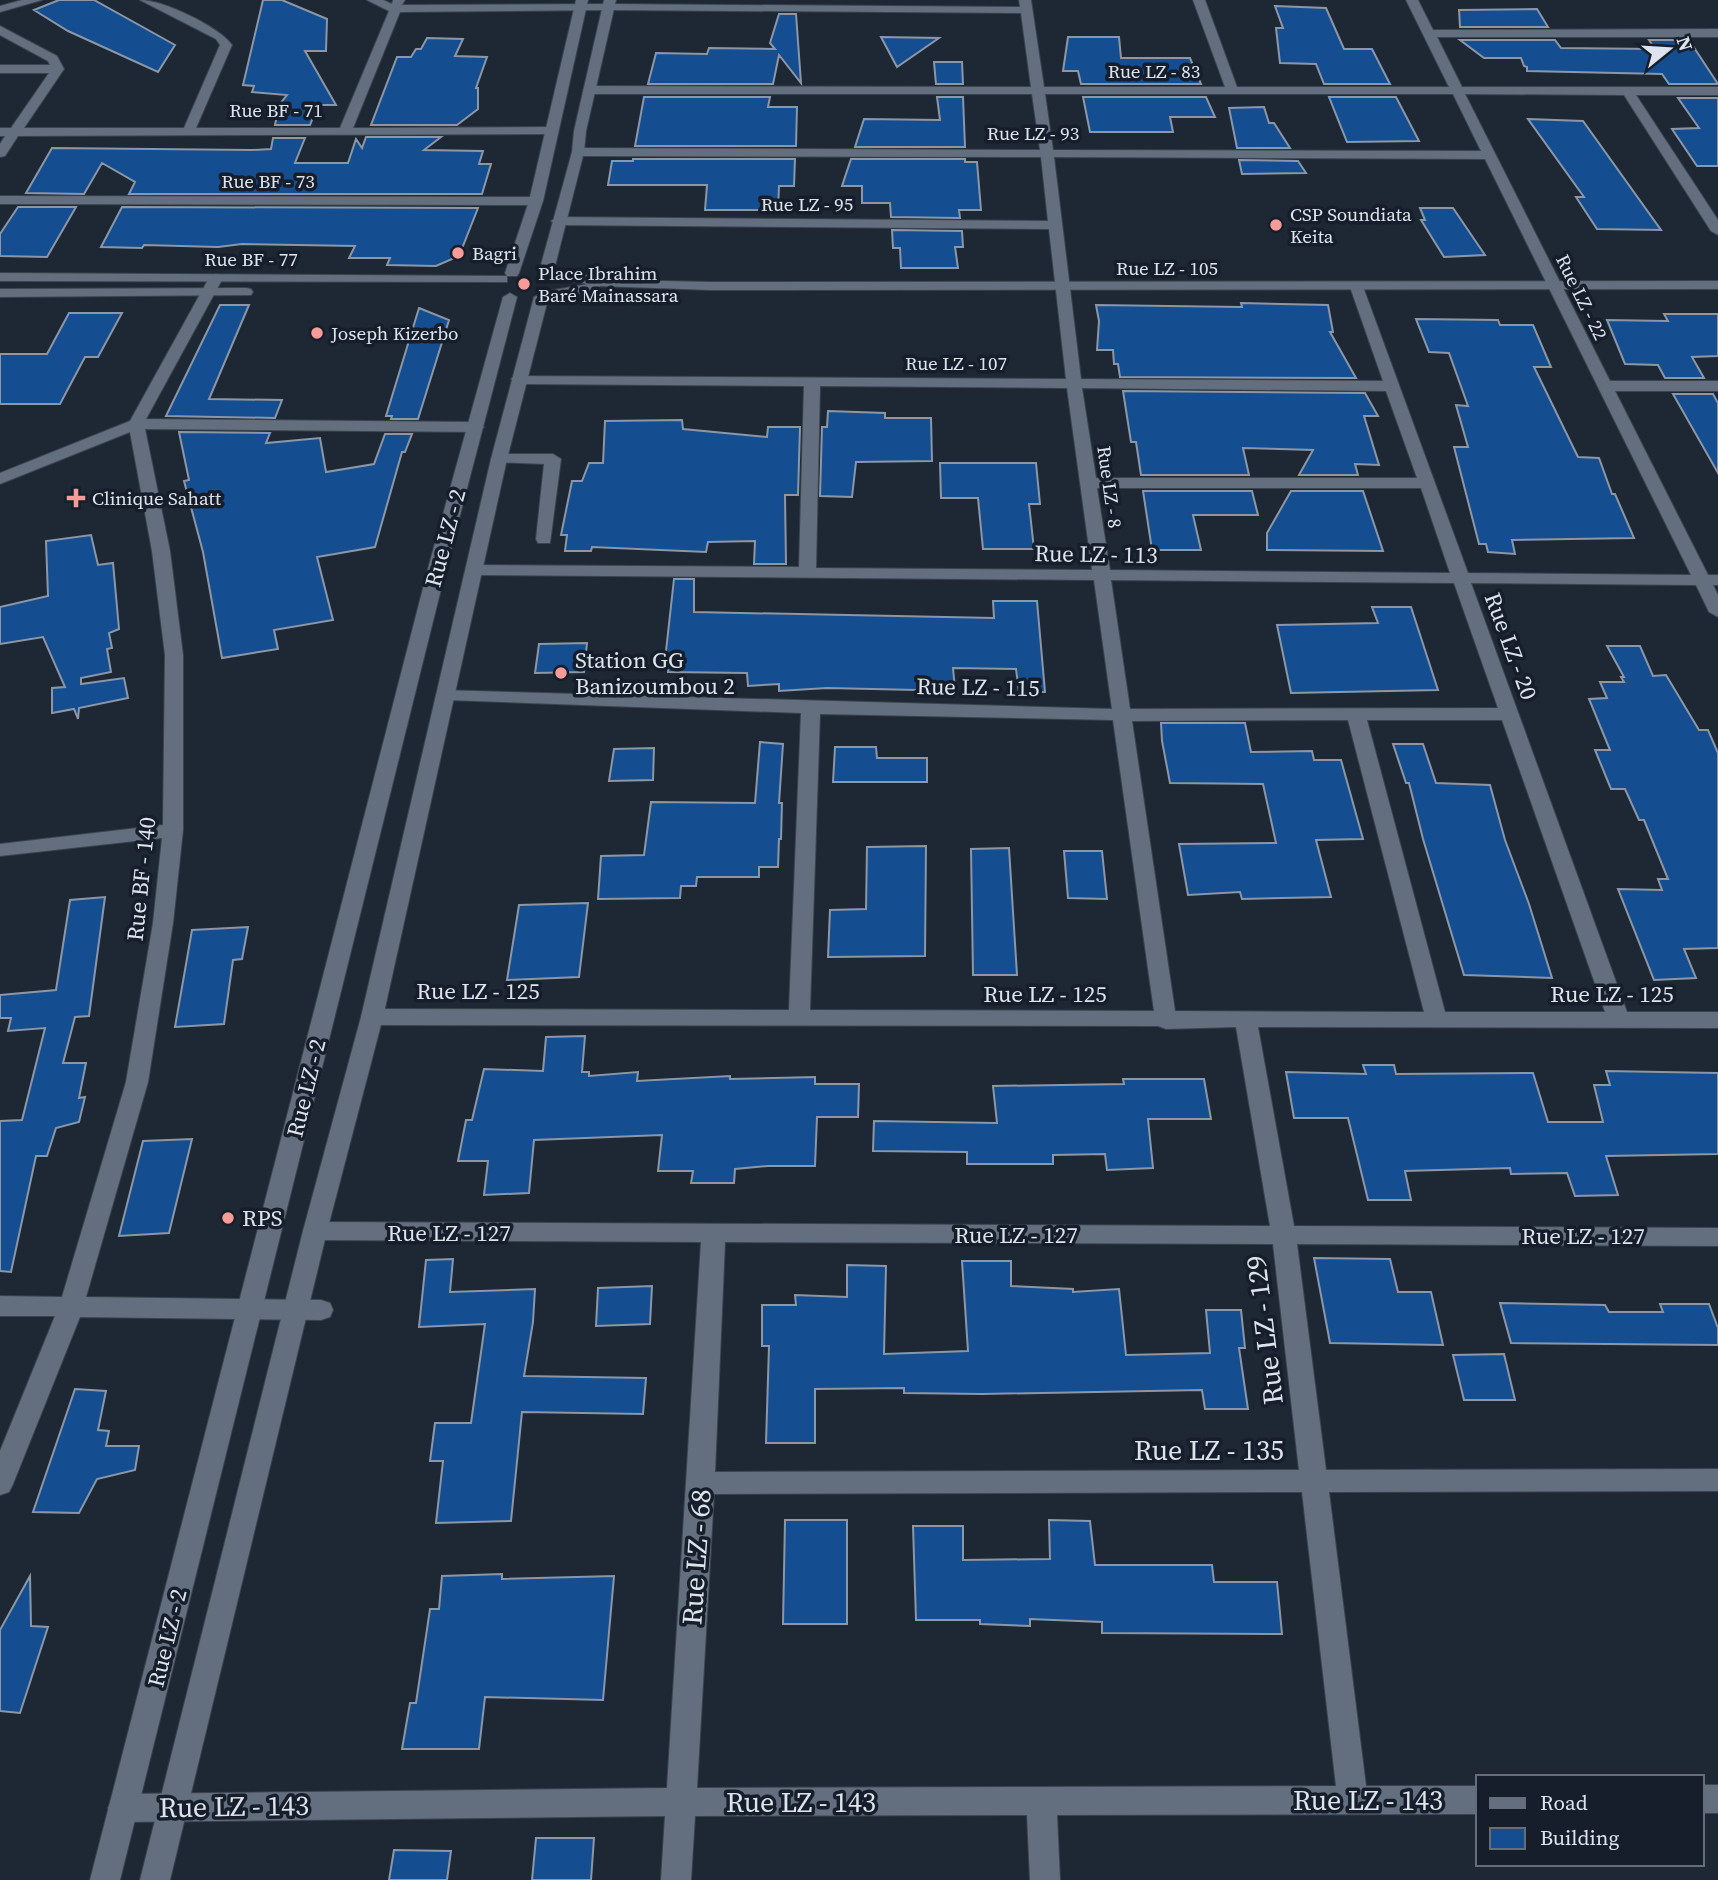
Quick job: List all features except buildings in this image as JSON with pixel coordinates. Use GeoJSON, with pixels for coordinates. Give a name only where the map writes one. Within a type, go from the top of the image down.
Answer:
{"type":"FeatureCollection","features":[{"type":"Feature","properties":{"kind":"street"},"geometry":{"type":"LineString","coordinates":[[0,9],[36,0]]}},
{"type":"Feature","properties":{"kind":"street"},"geometry":{"type":"LineString","coordinates":[[146,0],[220,37],[226,45],[189,130]]}},
{"type":"Feature","properties":{"kind":"street"},"geometry":{"type":"LineString","coordinates":[[373,0],[397,5],[1026,5]]}},
{"type":"Feature","properties":{"kind":"street"},"geometry":{"type":"LineString","coordinates":[[1199,0],[1233,90]]}},
{"type":"Feature","properties":{"kind":"street","name":"Rue LZ - 22"},"geometry":{"type":"LineString","coordinates":[[1412,0],[1604,386],[1710,580],[1718,612]]}},
{"type":"Feature","properties":{"kind":"street","name":"Rue LZ - 2"},"geometry":{"type":"LineString","coordinates":[[105,1880],[476,426],[506,285],[536,201],[581,4]]}},
{"type":"Feature","properties":{"kind":"street"},"geometry":{"type":"LineString","coordinates":[[549,273],[558,221],[578,152],[609,4]]}},
{"type":"Feature","properties":{"kind":"street"},"geometry":{"type":"LineString","coordinates":[[346,130],[397,5]]}},
{"type":"Feature","properties":{"kind":"street","name":"Rue LZ - 8"},"geometry":{"type":"LineString","coordinates":[[1026,5],[1047,153],[1074,383],[1166,1021]]}},
{"type":"Feature","properties":{"kind":"street"},"geometry":{"type":"LineString","coordinates":[[0,30],[53,60],[58,69]]}},
{"type":"Feature","properties":{"kind":"street"},"geometry":{"type":"LineString","coordinates":[[1429,34],[1718,33]]}},
{"type":"Feature","properties":{"kind":"street"},"geometry":{"type":"LineString","coordinates":[[0,69],[58,69]]}},
{"type":"Feature","properties":{"kind":"street"},"geometry":{"type":"LineString","coordinates":[[0,153],[7,132],[58,69]]}},
{"type":"Feature","properties":{"kind":"street","name":"Rue LZ - 83"},"geometry":{"type":"LineString","coordinates":[[589,90],[1718,90]]}},
{"type":"Feature","properties":{"kind":"street"},"geometry":{"type":"LineString","coordinates":[[1626,90],[1718,231]]}},
{"type":"Feature","properties":{"kind":"street","name":"Rue BF - 71"},"geometry":{"type":"LineString","coordinates":[[7,132],[552,131]]}},
{"type":"Feature","properties":{"kind":"street","name":"Rue LZ - 93"},"geometry":{"type":"LineString","coordinates":[[578,152],[1488,155]]}},
{"type":"Feature","properties":{"kind":"street","name":"Rue BF - 73"},"geometry":{"type":"LineString","coordinates":[[0,200],[536,201]]}},
{"type":"Feature","properties":{"kind":"street","name":"Rue LZ - 95"},"geometry":{"type":"LineString","coordinates":[[558,221],[1056,225]]}},
{"type":"Feature","properties":{"kind":"street","name":"Rue LZ - 105"},"geometry":{"type":"LineString","coordinates":[[506,285],[529,270],[617,285]]}},
{"type":"Feature","properties":{"kind":"street","name":"Rue LZ - 2"},"geometry":{"type":"LineString","coordinates":[[155,1880],[309,1310],[315,1231],[372,1017],[499,460],[519,379],[544,296],[559,285],[559,281],[549,273]]}},
{"type":"Feature","properties":{"kind":"street","name":"Rue BF - 77"},"geometry":{"type":"LineString","coordinates":[[0,277],[213,285],[506,285]]}},
{"type":"Feature","properties":{"kind":"street"},"geometry":{"type":"LineString","coordinates":[[136,424],[213,285]]}},
{"type":"Feature","properties":{"kind":"street","name":"Rue BF - 77"},"geometry":{"type":"LineString","coordinates":[[0,293],[213,285]]}},
{"type":"Feature","properties":{"kind":"street","name":"Rue LZ - 105"},"geometry":{"type":"LineString","coordinates":[[506,285],[544,296],[617,285],[1062,288],[1718,285]]}},
{"type":"Feature","properties":{"kind":"street","name":"Rue LZ - 20"},"geometry":{"type":"LineString","coordinates":[[1357,287],[1619,1021]]}},
{"type":"Feature","properties":{"kind":"street","name":"Rue LZ - 107"},"geometry":{"type":"LineString","coordinates":[[519,379],[1392,386]]}},
{"type":"Feature","properties":{"kind":"street"},"geometry":{"type":"LineString","coordinates":[[807,573],[812,381]]}},
{"type":"Feature","properties":{"kind":"street"},"geometry":{"type":"LineString","coordinates":[[1604,386],[1718,386]]}},
{"type":"Feature","properties":{"kind":"street"},"geometry":{"type":"LineString","coordinates":[[0,479],[136,424],[476,426]]}},
{"type":"Feature","properties":{"kind":"street","name":"Rue BF - 140"},"geometry":{"type":"LineString","coordinates":[[0,1484],[71,1307],[137,1083],[163,923],[173,830],[174,656],[162,551],[136,424]]}},
{"type":"Feature","properties":{"kind":"street"},"geometry":{"type":"LineString","coordinates":[[499,460],[553,459],[544,539]]}},
{"type":"Feature","properties":{"kind":"street"},"geometry":{"type":"LineString","coordinates":[[1088,483],[1426,483]]}},
{"type":"Feature","properties":{"kind":"street","name":"Rue LZ - 113"},"geometry":{"type":"LineString","coordinates":[[475,570],[1710,580]]}},
{"type":"Feature","properties":{"kind":"street","name":"Rue LZ - 115"},"geometry":{"type":"LineString","coordinates":[[447,694],[811,708],[1122,715],[1509,714]]}},
{"type":"Feature","properties":{"kind":"street"},"geometry":{"type":"LineString","coordinates":[[799,1020],[811,708]]}},
{"type":"Feature","properties":{"kind":"street"},"geometry":{"type":"LineString","coordinates":[[1356,715],[1437,1021]]}},
{"type":"Feature","properties":{"kind":"street"},"geometry":{"type":"LineString","coordinates":[[0,850],[173,830]]}},
{"type":"Feature","properties":{"kind":"street","name":"Rue LZ - 125"},"geometry":{"type":"LineString","coordinates":[[372,1017],[1166,1021],[1718,1020]]}},
{"type":"Feature","properties":{"kind":"street","name":"Rue LZ - 129"},"geometry":{"type":"LineString","coordinates":[[1246,1021],[1284,1236],[1353,1800]]}},
{"type":"Feature","properties":{"kind":"street","name":"Rue LZ - 127"},"geometry":{"type":"LineString","coordinates":[[315,1231],[1718,1237]]}},
{"type":"Feature","properties":{"kind":"street","name":"Rue LZ - 68"},"geometry":{"type":"LineString","coordinates":[[676,1880],[701,1483],[713,1234]]}},
{"type":"Feature","properties":{"kind":"street"},"geometry":{"type":"LineString","coordinates":[[0,1306],[309,1310]]}},
{"type":"Feature","properties":{"kind":"street","name":"Rue LZ - 135"},"geometry":{"type":"LineString","coordinates":[[701,1483],[1718,1480]]}},
{"type":"Feature","properties":{"kind":"street","name":"Rue LZ - 143"},"geometry":{"type":"LineString","coordinates":[[123,1808],[681,1802],[1476,1800]]}},
{"type":"Feature","properties":{"kind":"street"},"geometry":{"type":"LineString","coordinates":[[1041,1801],[1045,1880]]}},
{"type":"Feature","properties":{"kind":"place","name":"CSP Soundiata Keita"},"geometry":{"type":"Point","coordinates":[1276,225]}},
{"type":"Feature","properties":{"kind":"place","name":"Bagri"},"geometry":{"type":"Point","coordinates":[458,253]}},
{"type":"Feature","properties":{"kind":"place","name":"Place Ibrahim Baré Mainassara"},"geometry":{"type":"Point","coordinates":[524,284]}},
{"type":"Feature","properties":{"kind":"place","name":"Joseph Kizerbo"},"geometry":{"type":"Point","coordinates":[317,333]}},
{"type":"Feature","properties":{"kind":"place","name":"Clinique Sahatt"},"geometry":{"type":"Point","coordinates":[76,498]}},
{"type":"Feature","properties":{"kind":"place","name":"Station GG Banizoumbou 2"},"geometry":{"type":"Point","coordinates":[561,673]}},
{"type":"Feature","properties":{"kind":"place","name":"RPS"},"geometry":{"type":"Point","coordinates":[228,1218]}}]}
